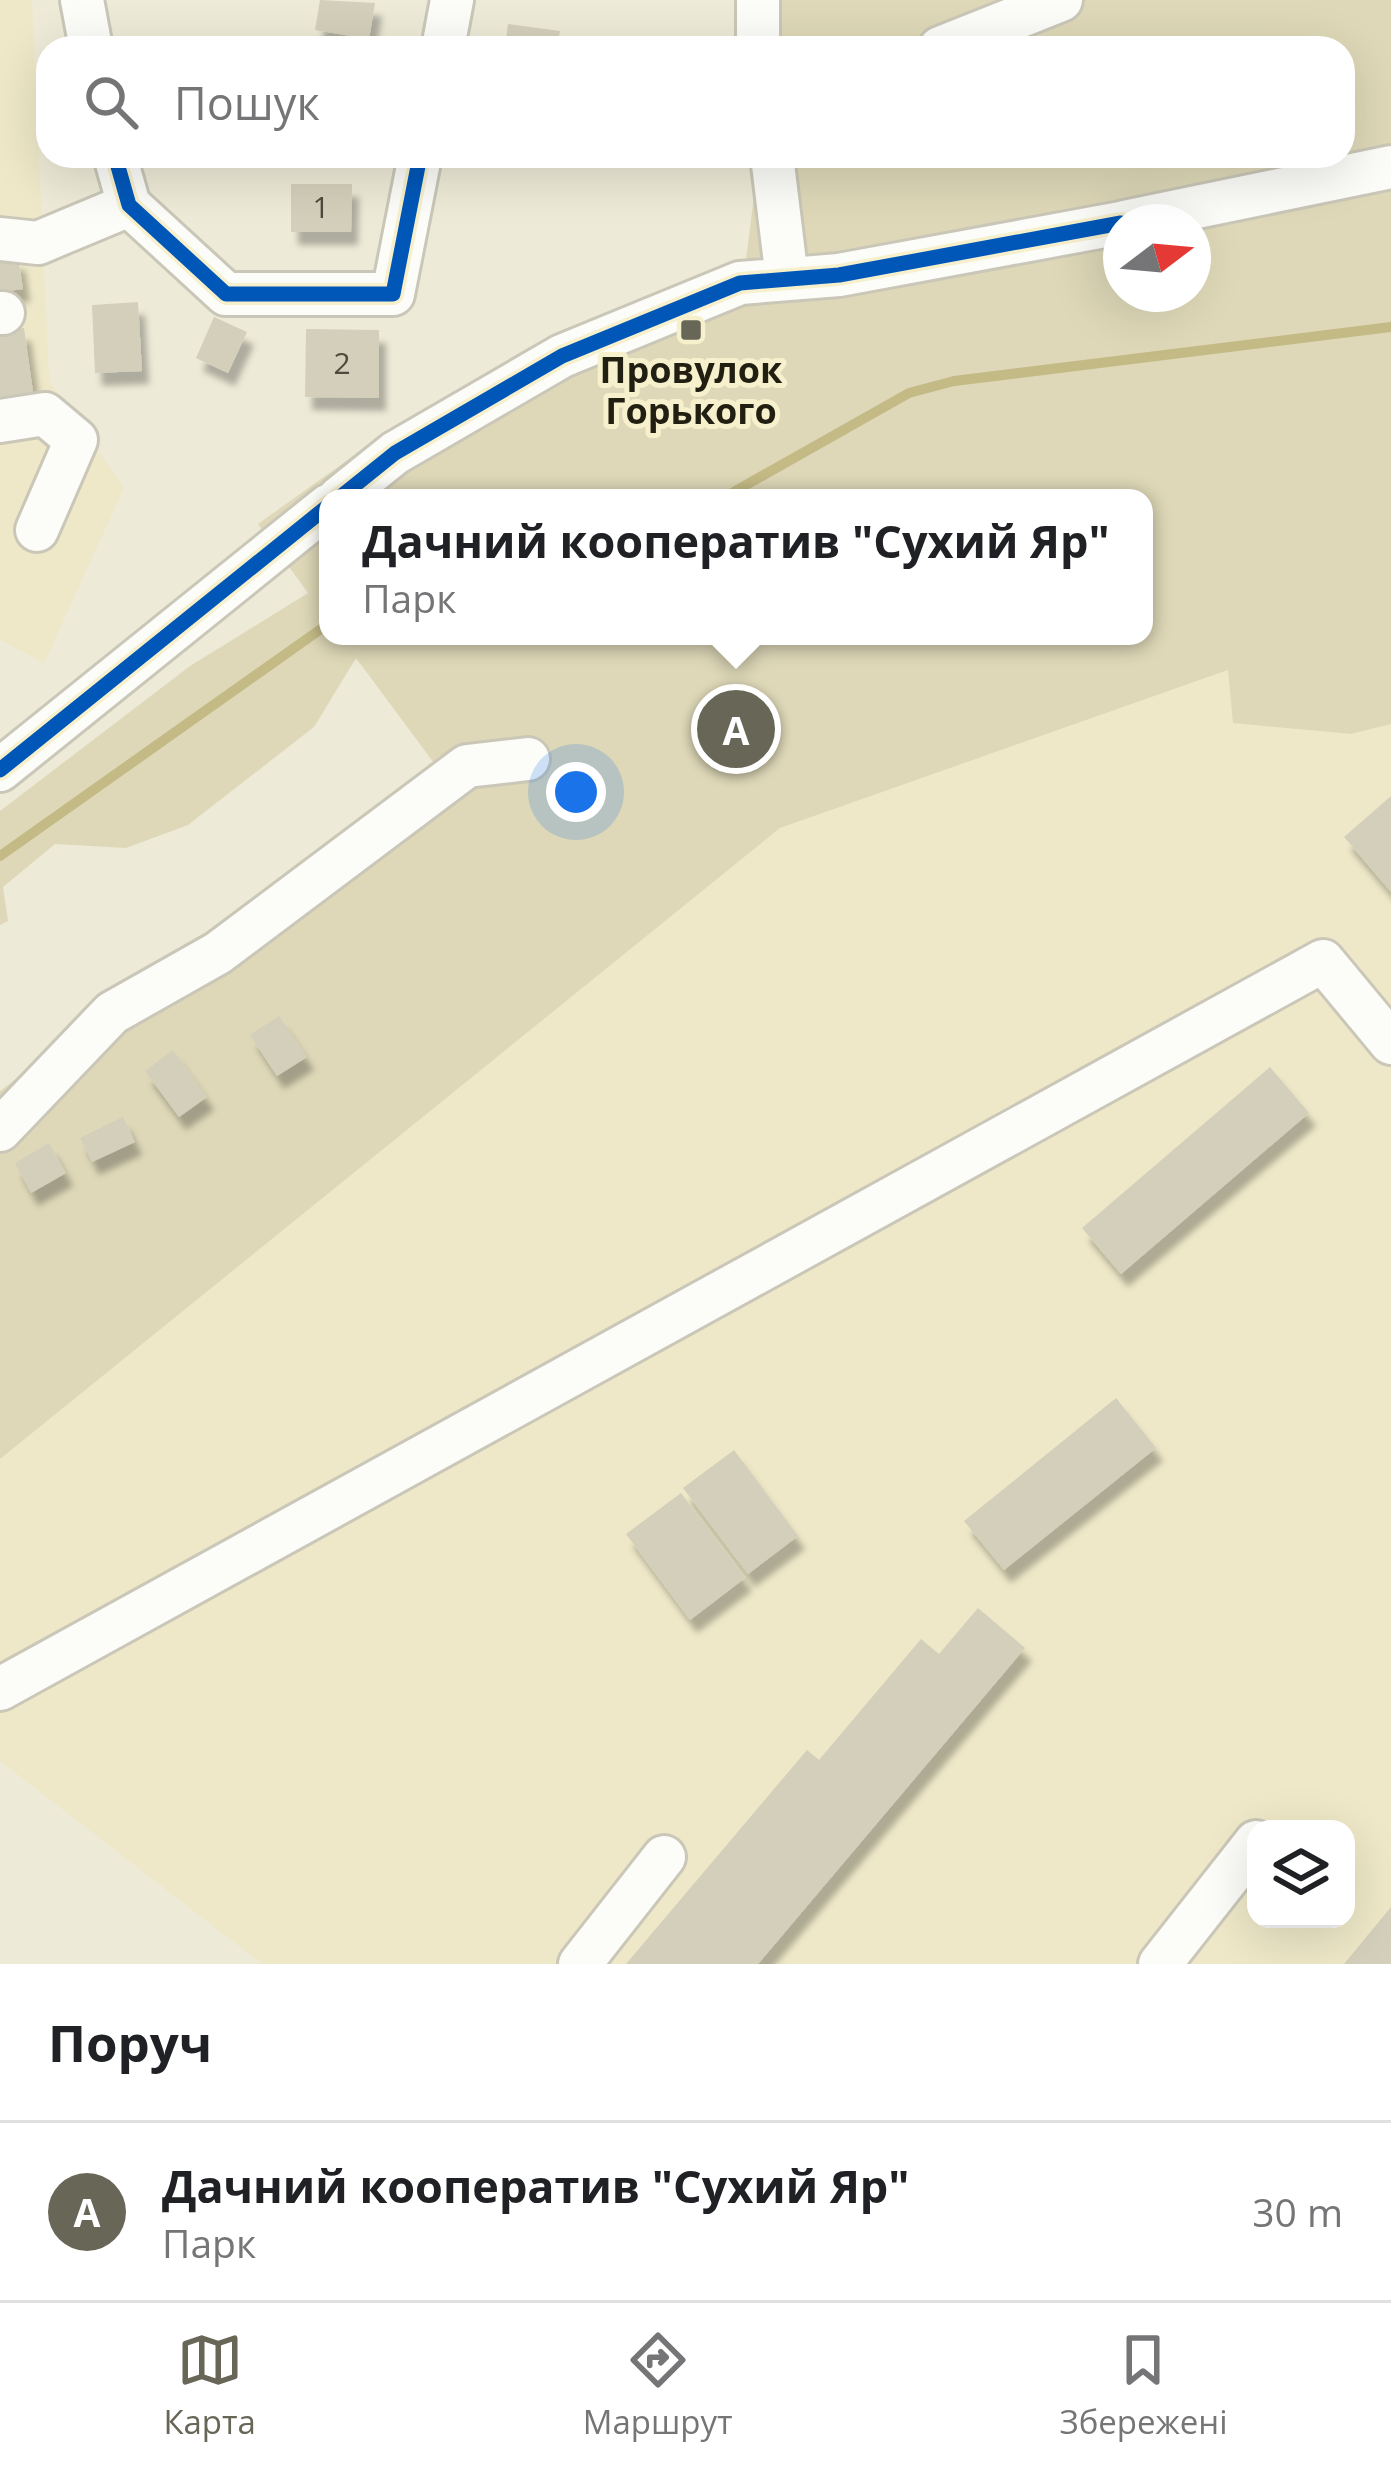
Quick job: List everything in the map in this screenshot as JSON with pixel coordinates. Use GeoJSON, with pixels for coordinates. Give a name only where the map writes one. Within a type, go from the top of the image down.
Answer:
{"type":"FeatureCollection","features":[{"type":"Feature","properties":{"kind":"street"},"geometry":{"type":"LineString","coordinates":[[82,0],[90,36]]}},
{"type":"Feature","properties":{"kind":"street"},"geometry":{"type":"LineString","coordinates":[[444,36],[452,0]]}},
{"type":"Feature","properties":{"kind":"street"},"geometry":{"type":"LineString","coordinates":[[758,0],[758,36]]}},
{"type":"Feature","properties":{"kind":"street"},"geometry":{"type":"LineString","coordinates":[[970,36],[1061,0]]}},
{"type":"Feature","properties":{"kind":"street"},"geometry":{"type":"LineString","coordinates":[[1211,204],[1391,167]]}},
{"type":"Feature","properties":{"kind":"street"},"geometry":{"type":"LineString","coordinates":[[118,168],[129,205],[226,294],[393,294],[418,168]]}},
{"type":"Feature","properties":{"kind":"street"},"geometry":{"type":"LineString","coordinates":[[773,168],[787,279]]}},
{"type":"Feature","properties":{"kind":"street"},"geometry":{"type":"LineString","coordinates":[[0,239],[38,243],[129,205]]}},
{"type":"Feature","properties":{"kind":"street"},"geometry":{"type":"LineString","coordinates":[[349,489],[395,453],[562,356],[740,283],[839,275],[1103,226]]}},
{"type":"Feature","properties":{"kind":"street"},"geometry":{"type":"LineString","coordinates":[[0,421],[45,414],[76,440],[37,530]]}},
{"type":"Feature","properties":{"kind":"street"},"geometry":{"type":"LineString","coordinates":[[0,770],[319,513]]}},
{"type":"Feature","properties":{"kind":"street"},"geometry":{"type":"LineString","coordinates":[[0,1130],[112,1013],[218,953],[467,766],[528,759]]}},
{"type":"Feature","properties":{"kind":"street"},"geometry":{"type":"LineString","coordinates":[[0,1689],[1323,961],[1391,1042]]}},
{"type":"Feature","properties":{"kind":"street"},"geometry":{"type":"LineString","coordinates":[[1160,1964],[1247,1853]]}},
{"type":"Feature","properties":{"kind":"street"},"geometry":{"type":"LineString","coordinates":[[580,1964],[664,1857]]}},
{"type":"Feature","properties":{"kind":"shaded area"},"geometry":{"type":"Polygon","coordinates":[[[0,0],[32,0],[49,381],[124,488],[44,663],[0,640],[0,0]]]}},
{"type":"Feature","properties":{"kind":"shaded area"},"geometry":{"type":"Polygon","coordinates":[[[778,0],[1391,0],[1391,724],[1351,734],[1233,723],[1228,670],[780,828],[0,1459],[0,1091],[434,763],[356,658],[314,727],[188,825],[126,848],[55,844],[3,887],[8,921],[0,925],[0,811],[190,666],[308,593],[258,524],[384,434],[683,285],[746,260],[758,168],[1355,168],[1355,36],[774,36],[778,0]]]}},
{"type":"Feature","properties":{"kind":"shaded area"},"geometry":{"type":"Polygon","coordinates":[[[1229,670],[1351,734],[1391,724],[1391,1964],[262,1964],[0,1761],[0,1459],[780,828],[1229,670]]]}},
{"type":"Feature","properties":{"kind":"building"},"geometry":{"type":"Polygon","coordinates":[[[320,0],[375,3],[370,36],[315,30],[320,0]]]}},
{"type":"Feature","properties":{"kind":"building"},"geometry":{"type":"Polygon","coordinates":[[[508,24],[560,31],[559,36],[506,36],[508,24]]]}},
{"type":"Feature","properties":{"kind":"building"},"geometry":{"type":"Polygon","coordinates":[[[291,184],[352,184],[351,232],[291,232],[291,184]]]}},
{"type":"Feature","properties":{"kind":"building"},"geometry":{"type":"Polygon","coordinates":[[[18,257],[23,289],[0,292],[0,259],[18,257]]]}},
{"type":"Feature","properties":{"kind":"building"},"geometry":{"type":"Polygon","coordinates":[[[138,302],[142,371],[95,373],[92,305],[138,302]]]}},
{"type":"Feature","properties":{"kind":"building"},"geometry":{"type":"Polygon","coordinates":[[[214,317],[247,332],[228,373],[196,358],[214,317]]]}},
{"type":"Feature","properties":{"kind":"building"},"geometry":{"type":"Polygon","coordinates":[[[24,328],[34,399],[0,404],[0,331],[24,328]]]}},
{"type":"Feature","properties":{"kind":"building"},"geometry":{"type":"Polygon","coordinates":[[[306,329],[379,330],[379,398],[305,397],[306,329]]]}},
{"type":"Feature","properties":{"kind":"building"},"geometry":{"type":"Polygon","coordinates":[[[1391,796],[1391,892],[1344,837],[1391,796]]]}},
{"type":"Feature","properties":{"kind":"building"},"geometry":{"type":"Polygon","coordinates":[[[279,1016],[307,1057],[277,1076],[250,1035],[279,1016]]]}},
{"type":"Feature","properties":{"kind":"building"},"geometry":{"type":"Polygon","coordinates":[[[173,1050],[207,1097],[179,1117],[145,1071],[173,1050]]]}},
{"type":"Feature","properties":{"kind":"building"},"geometry":{"type":"Polygon","coordinates":[[[1270,1067],[1309,1113],[1121,1274],[1082,1228],[1270,1067]]]}},
{"type":"Feature","properties":{"kind":"building"},"geometry":{"type":"Polygon","coordinates":[[[123,1117],[135,1142],[92,1162],[80,1138],[123,1117]]]}},
{"type":"Feature","properties":{"kind":"building"},"geometry":{"type":"Polygon","coordinates":[[[49,1143],[66,1173],[31,1193],[15,1163],[49,1143]]]}},
{"type":"Feature","properties":{"kind":"building"},"geometry":{"type":"Polygon","coordinates":[[[1116,1398],[1156,1448],[1004,1570],[964,1521],[1116,1398]]]}},
{"type":"Feature","properties":{"kind":"building"},"geometry":{"type":"Polygon","coordinates":[[[734,1450],[798,1536],[748,1574],[683,1488],[734,1450]]]}},
{"type":"Feature","properties":{"kind":"building"},"geometry":{"type":"Polygon","coordinates":[[[681,1493],[745,1578],[690,1620],[626,1534],[681,1493]]]}},
{"type":"Feature","properties":{"kind":"building"},"geometry":{"type":"Polygon","coordinates":[[[978,1608],[1025,1648],[758,1964],[626,1964],[807,1750],[819,1760],[921,1639],[939,1654],[978,1608]]]}},
{"type":"Feature","properties":{"kind":"building"},"geometry":{"type":"Polygon","coordinates":[[[1391,1907],[1391,1964],[1344,1964],[1391,1907]]]}},
{"type":"Feature","properties":{"kind":"waterway"},"geometry":{"type":"LineString","coordinates":[[739,489],[909,393],[954,381],[1391,327]]}},
{"type":"Feature","properties":{"kind":"waterway"},"geometry":{"type":"LineString","coordinates":[[0,856],[319,630]]}},
{"type":"Feature","properties":{"kind":"cycle path"},"geometry":{"type":"LineString","coordinates":[[118,168],[129,205],[226,294],[393,294],[418,168]]}},
{"type":"Feature","properties":{"kind":"cycle path"},"geometry":{"type":"LineString","coordinates":[[350,489],[395,453],[562,356],[740,283],[839,275],[1103,226]]}},
{"type":"Feature","properties":{"kind":"cycle path"},"geometry":{"type":"LineString","coordinates":[[0,770],[319,513]]}},
{"type":"Feature","properties":{"kind":"place","name":"Провулок Горького"},"geometry":{"type":"Point","coordinates":[691,330]}},
{"type":"Feature","properties":{"kind":"place","name":"Дачний кооператив \"Сухий Яр\""},"geometry":{"type":"Point","coordinates":[736,729]}}]}
